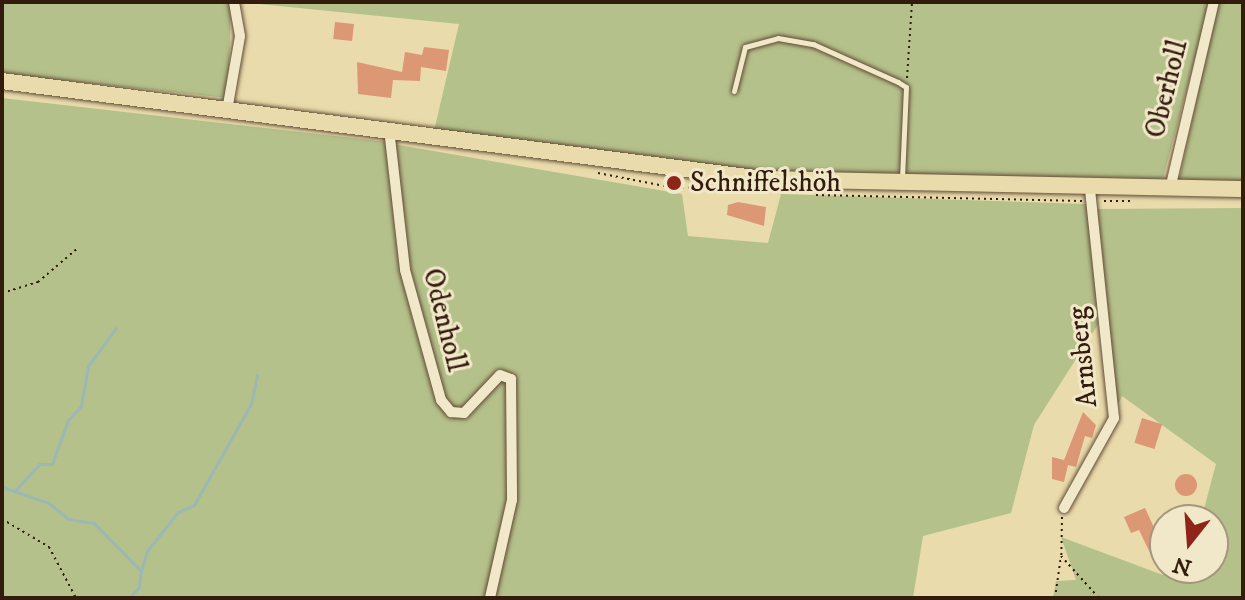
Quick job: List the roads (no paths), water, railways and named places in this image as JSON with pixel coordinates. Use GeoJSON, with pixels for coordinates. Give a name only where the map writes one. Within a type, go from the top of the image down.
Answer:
{"type":"FeatureCollection","features":[{"type":"Feature","properties":{"kind":"main road"},"geometry":{"type":"LineString","coordinates":[[2,81],[228,105],[673,170],[901,187],[1243,189]]}},
{"type":"Feature","properties":{"kind":"street"},"geometry":{"type":"LineString","coordinates":[[228,105],[240,36],[234,2]]}},
{"type":"Feature","properties":{"kind":"street","name":"Oberholl"},"geometry":{"type":"LineString","coordinates":[[1170,189],[1214,2]]}},
{"type":"Feature","properties":{"kind":"street","name":"Odenholl"},"geometry":{"type":"LineString","coordinates":[[389,129],[405,270],[441,400],[451,412],[464,413],[500,375],[511,379],[512,500],[490,598]]}},
{"type":"Feature","properties":{"kind":"street","name":"Arnsberg"},"geometry":{"type":"LineString","coordinates":[[1064,508],[1114,418],[1090,188]]}},
{"type":"Feature","properties":{"kind":"lane"},"geometry":{"type":"LineString","coordinates":[[734,91],[735,74],[745,47],[778,38],[813,44],[906,87],[901,187]]}},
{"type":"Feature","properties":{"kind":"waterway"},"geometry":{"type":"LineString","coordinates":[[15,491],[39,464],[52,464],[68,420],[81,406],[88,366],[116,328]]}},
{"type":"Feature","properties":{"kind":"waterway"},"geometry":{"type":"LineString","coordinates":[[141,571],[147,551],[178,512],[194,505],[251,404],[257,375]]}},
{"type":"Feature","properties":{"kind":"waterway"},"geometry":{"type":"LineString","coordinates":[[2,487],[49,503],[68,519],[94,523],[141,571],[139,587],[129,598]]}},
{"type":"Feature","properties":{"kind":"place","name":"Schniffelshöh"},"geometry":{"type":"Point","coordinates":[674,183]}}]}
